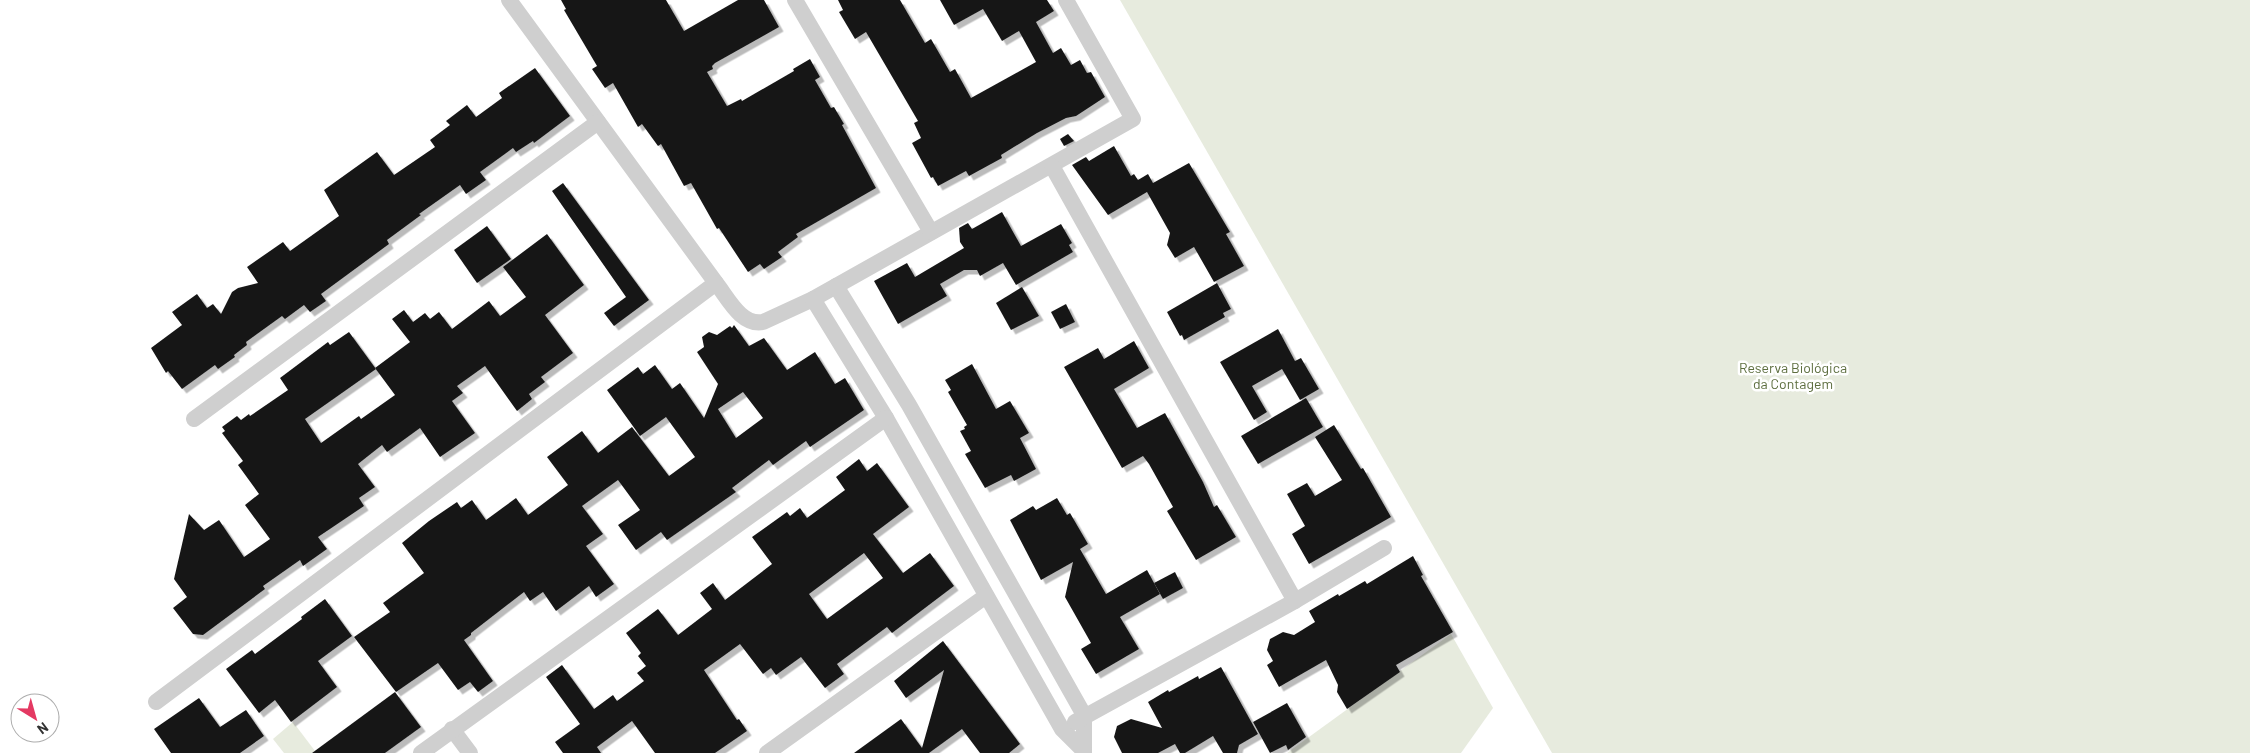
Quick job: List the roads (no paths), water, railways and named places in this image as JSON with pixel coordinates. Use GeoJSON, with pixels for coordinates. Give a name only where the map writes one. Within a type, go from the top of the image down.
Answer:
{"type":"FeatureCollection","features":[{"type":"Feature","properties":{"kind":"street"},"geometry":{"type":"LineString","coordinates":[[509,0],[716,283],[744,318],[757,323],[813,299],[1133,119],[1066,0]]}},
{"type":"Feature","properties":{"kind":"street"},"geometry":{"type":"LineString","coordinates":[[794,0],[931,232]]}},
{"type":"Feature","properties":{"kind":"street"},"geometry":{"type":"LineString","coordinates":[[194,419],[598,122]]}},
{"type":"Feature","properties":{"kind":"street"},"geometry":{"type":"LineString","coordinates":[[1052,166],[1295,601]]}},
{"type":"Feature","properties":{"kind":"street"},"geometry":{"type":"LineString","coordinates":[[156,702],[716,283]]}},
{"type":"Feature","properties":{"kind":"street"},"geometry":{"type":"LineString","coordinates":[[836,286],[947,474],[1084,716],[1084,752]]}},
{"type":"Feature","properties":{"kind":"street"},"geometry":{"type":"LineString","coordinates":[[813,299],[886,418],[1062,730],[1084,752]]}},
{"type":"Feature","properties":{"kind":"street"},"geometry":{"type":"LineString","coordinates":[[420,753],[886,418]]}},
{"type":"Feature","properties":{"kind":"street"},"geometry":{"type":"LineString","coordinates":[[925,487],[947,474]]}},
{"type":"Feature","properties":{"kind":"street"},"geometry":{"type":"LineString","coordinates":[[1062,730],[1084,716],[1295,601],[1384,548]]}},
{"type":"Feature","properties":{"kind":"street"},"geometry":{"type":"LineString","coordinates":[[767,753],[986,596]]}},
{"type":"Feature","properties":{"kind":"street"},"geometry":{"type":"LineString","coordinates":[[452,729],[470,753]]}},
{"type":"Feature","properties":{"kind":"park label","name":"Reserva Biológica da Contagem"},"geometry":{"type":"Point","coordinates":[1793,376]}}]}
